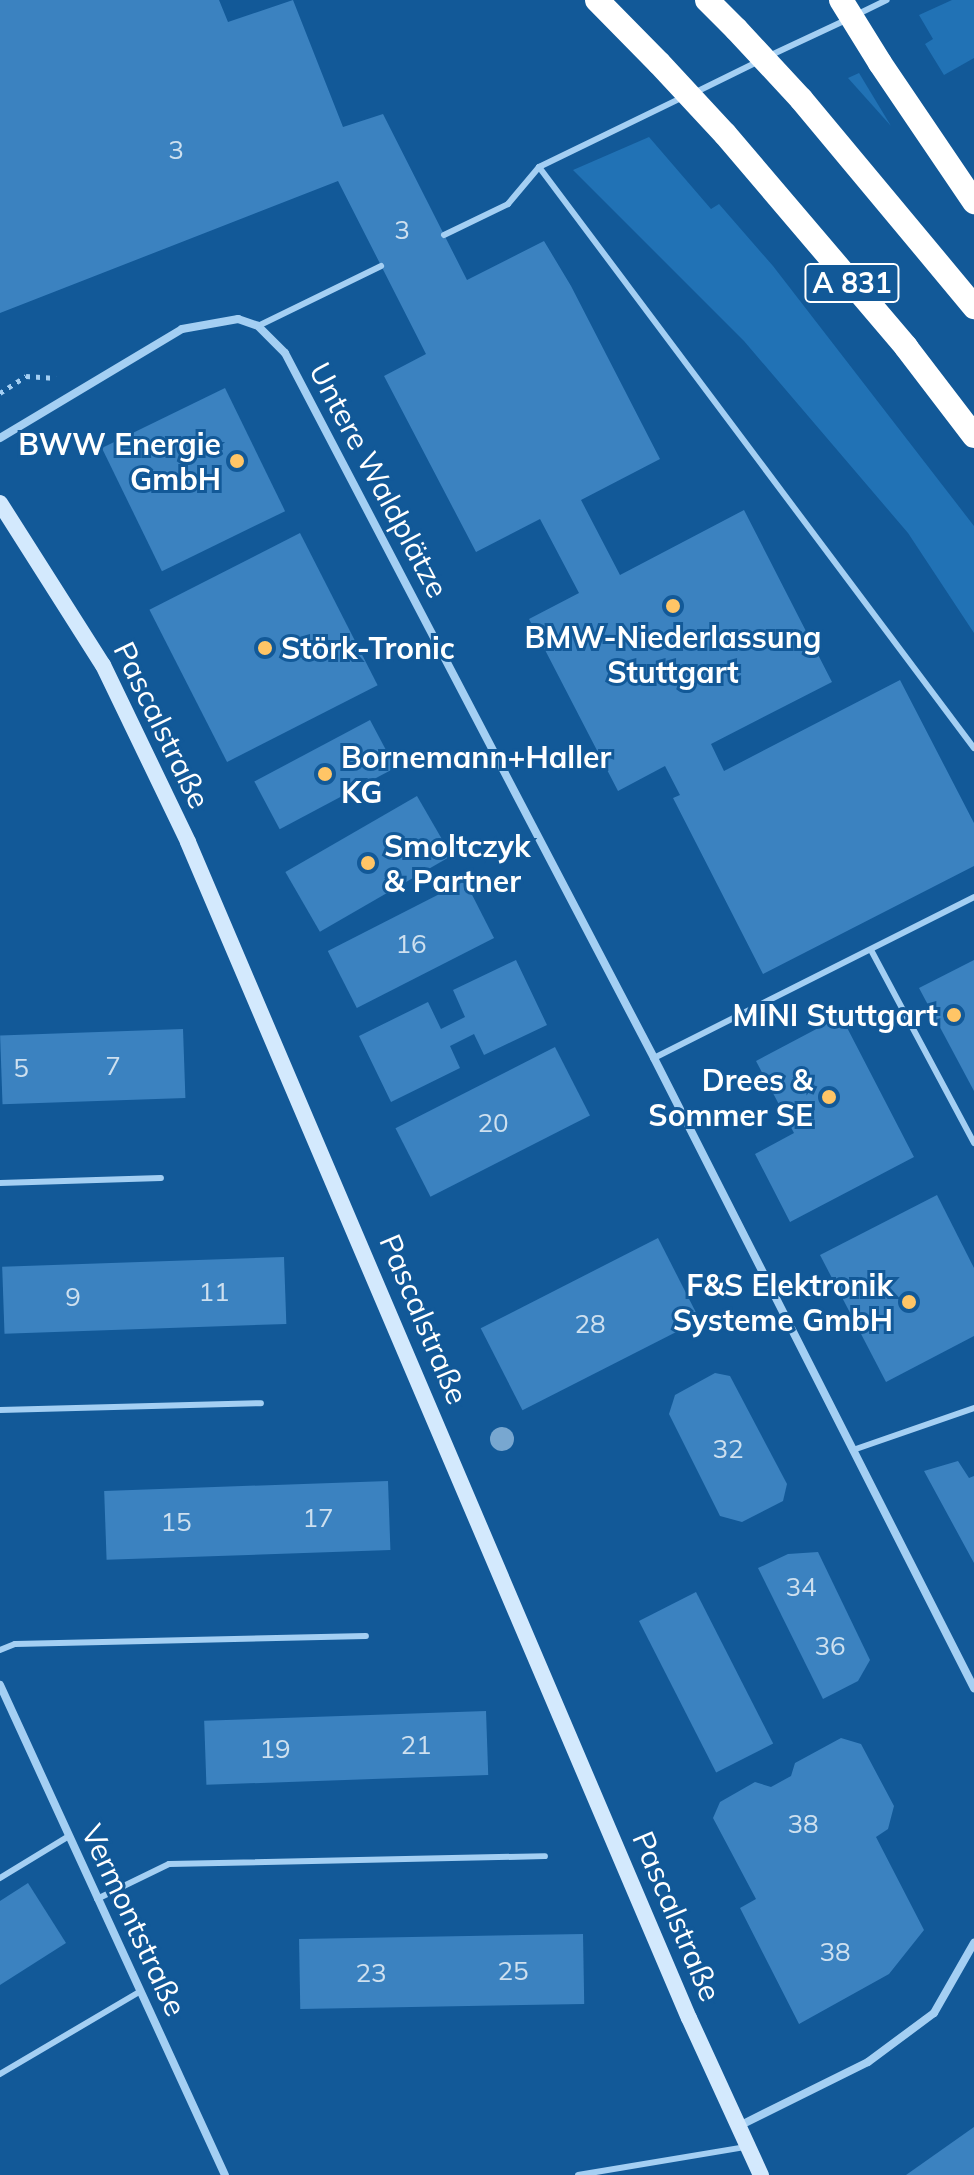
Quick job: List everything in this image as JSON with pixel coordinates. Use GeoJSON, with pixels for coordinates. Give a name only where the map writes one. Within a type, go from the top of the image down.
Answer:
{"type":"FeatureCollection","features":[{"type":"Feature","properties":{"kind":"highway","name":"A 831"},"geometry":{"type":"LineString","coordinates":[[597,0],[725,134],[906,347],[974,436]]}},
{"type":"Feature","properties":{"kind":"highway","name":"A 831"},"geometry":{"type":"LineString","coordinates":[[707,0],[801,99],[974,307]]}},
{"type":"Feature","properties":{"kind":"highway"},"geometry":{"type":"LineString","coordinates":[[841,0],[974,202]]}},
{"type":"Feature","properties":{"kind":"street"},"geometry":{"type":"LineString","coordinates":[[0,438],[89,381],[182,329],[238,319],[258,326]]}},
{"type":"Feature","properties":{"kind":"street","name":"Untere Waldplätze"},"geometry":{"type":"LineString","coordinates":[[258,326],[285,353],[654,1058],[974,1688]]}},
{"type":"Feature","properties":{"kind":"street","name":"Pascalstraße"},"geometry":{"type":"LineString","coordinates":[[0,503],[103,665],[188,842],[761,2175]]}},
{"type":"Feature","properties":{"kind":"street","name":"Vermontstraße"},"geometry":{"type":"LineString","coordinates":[[0,1685],[225,2175]]}},
{"type":"Feature","properties":{"kind":"street"},"geometry":{"type":"LineString","coordinates":[[739,2126],[868,2062],[934,2013],[974,1943]]}},
{"type":"Feature","properties":{"kind":"lane"},"geometry":{"type":"LineString","coordinates":[[444,235],[508,204],[539,167],[887,0]]}},
{"type":"Feature","properties":{"kind":"lane"},"geometry":{"type":"LineString","coordinates":[[539,167],[974,748]]}},
{"type":"Feature","properties":{"kind":"lane"},"geometry":{"type":"LineString","coordinates":[[258,326],[381,266]]}},
{"type":"Feature","properties":{"kind":"lane"},"geometry":{"type":"LineString","coordinates":[[654,1058],[974,897]]}},
{"type":"Feature","properties":{"kind":"lane"},"geometry":{"type":"LineString","coordinates":[[871,950],[974,1143]]}},
{"type":"Feature","properties":{"kind":"lane"},"geometry":{"type":"LineString","coordinates":[[0,1183],[161,1178]]}},
{"type":"Feature","properties":{"kind":"lane"},"geometry":{"type":"LineString","coordinates":[[0,1410],[261,1403]]}},
{"type":"Feature","properties":{"kind":"lane"},"geometry":{"type":"LineString","coordinates":[[853,1450],[974,1408]]}},
{"type":"Feature","properties":{"kind":"lane"},"geometry":{"type":"LineString","coordinates":[[0,1650],[15,1644],[366,1636]]}},
{"type":"Feature","properties":{"kind":"lane"},"geometry":{"type":"LineString","coordinates":[[0,1878],[69,1836]]}},
{"type":"Feature","properties":{"kind":"lane"},"geometry":{"type":"LineString","coordinates":[[97,1899],[169,1864],[545,1856]]}},
{"type":"Feature","properties":{"kind":"lane"},"geometry":{"type":"LineString","coordinates":[[0,2074],[139,1992]]}},
{"type":"Feature","properties":{"kind":"lane"},"geometry":{"type":"LineString","coordinates":[[578,2175],[748,2146]]}},
{"type":"Feature","properties":{"kind":"path"},"geometry":{"type":"LineString","coordinates":[[0,393],[26,376],[89,381]]}},
{"type":"Feature","properties":{"kind":"shaded area"},"geometry":{"type":"Polygon","coordinates":[[[952,0],[974,0],[974,58],[944,75],[925,44],[933,39],[919,15],[952,0]]]}},
{"type":"Feature","properties":{"kind":"shaded area"},"geometry":{"type":"Polygon","coordinates":[[[859,73],[891,126],[848,78],[859,73]]]}},
{"type":"Feature","properties":{"kind":"shaded area"},"geometry":{"type":"Polygon","coordinates":[[[649,137],[711,209],[719,204],[773,266],[974,526],[974,633],[908,533],[744,341],[573,170],[649,137]]]}},
{"type":"Feature","properties":{"kind":"building","name":"BMW-Niederlassung Stuttgart"},"geometry":{"type":"Polygon","coordinates":[[[0,0],[219,0],[228,22],[293,0],[343,127],[383,114],[467,280],[544,241],[571,286],[660,459],[581,500],[620,575],[744,510],[832,682],[711,744],[724,771],[900,680],[974,823],[974,866],[763,974],[673,798],[680,795],[665,766],[618,791],[529,619],[579,593],[540,519],[476,552],[384,376],[426,354],[338,181],[0,313],[0,0]]]}},
{"type":"Feature","properties":{"kind":"building"},"geometry":{"type":"Polygon","coordinates":[[[225,388],[285,511],[162,571],[102,448],[225,388]]]}},
{"type":"Feature","properties":{"kind":"building","name":"Störk-Tronic"},"geometry":{"type":"Polygon","coordinates":[[[300,533],[378,685],[227,762],[149,610],[300,533]]]}},
{"type":"Feature","properties":{"kind":"building","name":"Bornemann+Haller KG"},"geometry":{"type":"Polygon","coordinates":[[[370,720],[395,768],[280,829],[254,782],[370,720]]]}},
{"type":"Feature","properties":{"kind":"building","name":"Smoltczyk & Partner"},"geometry":{"type":"Polygon","coordinates":[[[417,796],[452,856],[320,932],[285,872],[417,796]]]}},
{"type":"Feature","properties":{"kind":"building"},"geometry":{"type":"Polygon","coordinates":[[[465,881],[494,938],[357,1008],[328,951],[465,881]]]}},
{"type":"Feature","properties":{"kind":"building"},"geometry":{"type":"Polygon","coordinates":[[[516,960],[547,1025],[484,1055],[474,1034],[450,1046],[460,1068],[391,1102],[359,1036],[428,1002],[441,1029],[465,1017],[453,990],[516,960]]]}},
{"type":"Feature","properties":{"kind":"building","name":"MINI Stuttgart"},"geometry":{"type":"Polygon","coordinates":[[[974,960],[974,1091],[919,988],[974,960]]]}},
{"type":"Feature","properties":{"kind":"building","name":"Drees & Sommer SE"},"geometry":{"type":"Polygon","coordinates":[[[841,1016],[914,1157],[790,1222],[755,1154],[794,1133],[756,1061],[841,1016]]]}},
{"type":"Feature","properties":{"kind":"building"},"geometry":{"type":"Polygon","coordinates":[[[183,1029],[185,1098],[3,1104],[0,1035],[183,1029]]]}},
{"type":"Feature","properties":{"kind":"building"},"geometry":{"type":"Polygon","coordinates":[[[555,1047],[590,1116],[430,1197],[396,1128],[555,1047]]]}},
{"type":"Feature","properties":{"kind":"building","name":"F&S Elektronik Systeme GmbH"},"geometry":{"type":"Polygon","coordinates":[[[937,1195],[974,1268],[974,1336],[886,1382],[820,1255],[937,1195]]]}},
{"type":"Feature","properties":{"kind":"building"},"geometry":{"type":"Polygon","coordinates":[[[658,1238],[700,1320],[522,1410],[481,1328],[658,1238]]]}},
{"type":"Feature","properties":{"kind":"building"},"geometry":{"type":"Polygon","coordinates":[[[284,1257],[286,1324],[5,1334],[2,1267],[284,1257]]]}},
{"type":"Feature","properties":{"kind":"building"},"geometry":{"type":"Polygon","coordinates":[[[715,1373],[730,1376],[787,1484],[783,1501],[742,1522],[720,1516],[669,1414],[675,1395],[715,1373]]]}},
{"type":"Feature","properties":{"kind":"building"},"geometry":{"type":"Polygon","coordinates":[[[958,1461],[969,1478],[974,1476],[974,1563],[924,1471],[958,1461]]]}},
{"type":"Feature","properties":{"kind":"building"},"geometry":{"type":"Polygon","coordinates":[[[388,1481],[390,1550],[107,1560],[104,1491],[388,1481]]]}},
{"type":"Feature","properties":{"kind":"building"},"geometry":{"type":"Polygon","coordinates":[[[818,1552],[870,1660],[858,1681],[823,1699],[758,1568],[788,1554],[818,1552]]]}},
{"type":"Feature","properties":{"kind":"building"},"geometry":{"type":"Polygon","coordinates":[[[696,1592],[773,1743],[716,1773],[639,1621],[696,1592]]]}},
{"type":"Feature","properties":{"kind":"building"},"geometry":{"type":"Polygon","coordinates":[[[486,1711],[488,1775],[206,1785],[204,1721],[486,1711]]]}},
{"type":"Feature","properties":{"kind":"building"},"geometry":{"type":"Polygon","coordinates":[[[841,1738],[861,1744],[894,1806],[888,1829],[876,1837],[924,1930],[889,1974],[799,2024],[740,1908],[756,1899],[713,1818],[720,1802],[755,1782],[771,1787],[791,1776],[795,1763],[841,1738]]]}},
{"type":"Feature","properties":{"kind":"building"},"geometry":{"type":"Polygon","coordinates":[[[28,1883],[66,1943],[0,1985],[0,1901],[28,1883]]]}},
{"type":"Feature","properties":{"kind":"building"},"geometry":{"type":"Polygon","coordinates":[[[583,1934],[584,2004],[300,2009],[299,1939],[583,1934]]]}},
{"type":"Feature","properties":{"kind":"building"},"geometry":{"type":"Polygon","coordinates":[[[974,2127],[974,2175],[906,2175],[974,2127]]]}},
{"type":"Feature","properties":{"kind":"place","name":"BWW Energie GmbH"},"geometry":{"type":"Point","coordinates":[237,461]}},
{"type":"Feature","properties":{"kind":"place","name":"BMW-Niederlassung Stuttgart"},"geometry":{"type":"Point","coordinates":[673,606]}},
{"type":"Feature","properties":{"kind":"place","name":"Störk-Tronic"},"geometry":{"type":"Point","coordinates":[265,648]}},
{"type":"Feature","properties":{"kind":"place","name":"Bornemann+Haller KG"},"geometry":{"type":"Point","coordinates":[325,774]}},
{"type":"Feature","properties":{"kind":"place","name":"Smoltczyk & Partner"},"geometry":{"type":"Point","coordinates":[368,863]}},
{"type":"Feature","properties":{"kind":"place","name":"MINI Stuttgart"},"geometry":{"type":"Point","coordinates":[954,1015]}},
{"type":"Feature","properties":{"kind":"place","name":"Drees & Sommer SE"},"geometry":{"type":"Point","coordinates":[829,1097]}},
{"type":"Feature","properties":{"kind":"place","name":"F&S Elektronik Systeme GmbH"},"geometry":{"type":"Point","coordinates":[909,1302]}}]}
